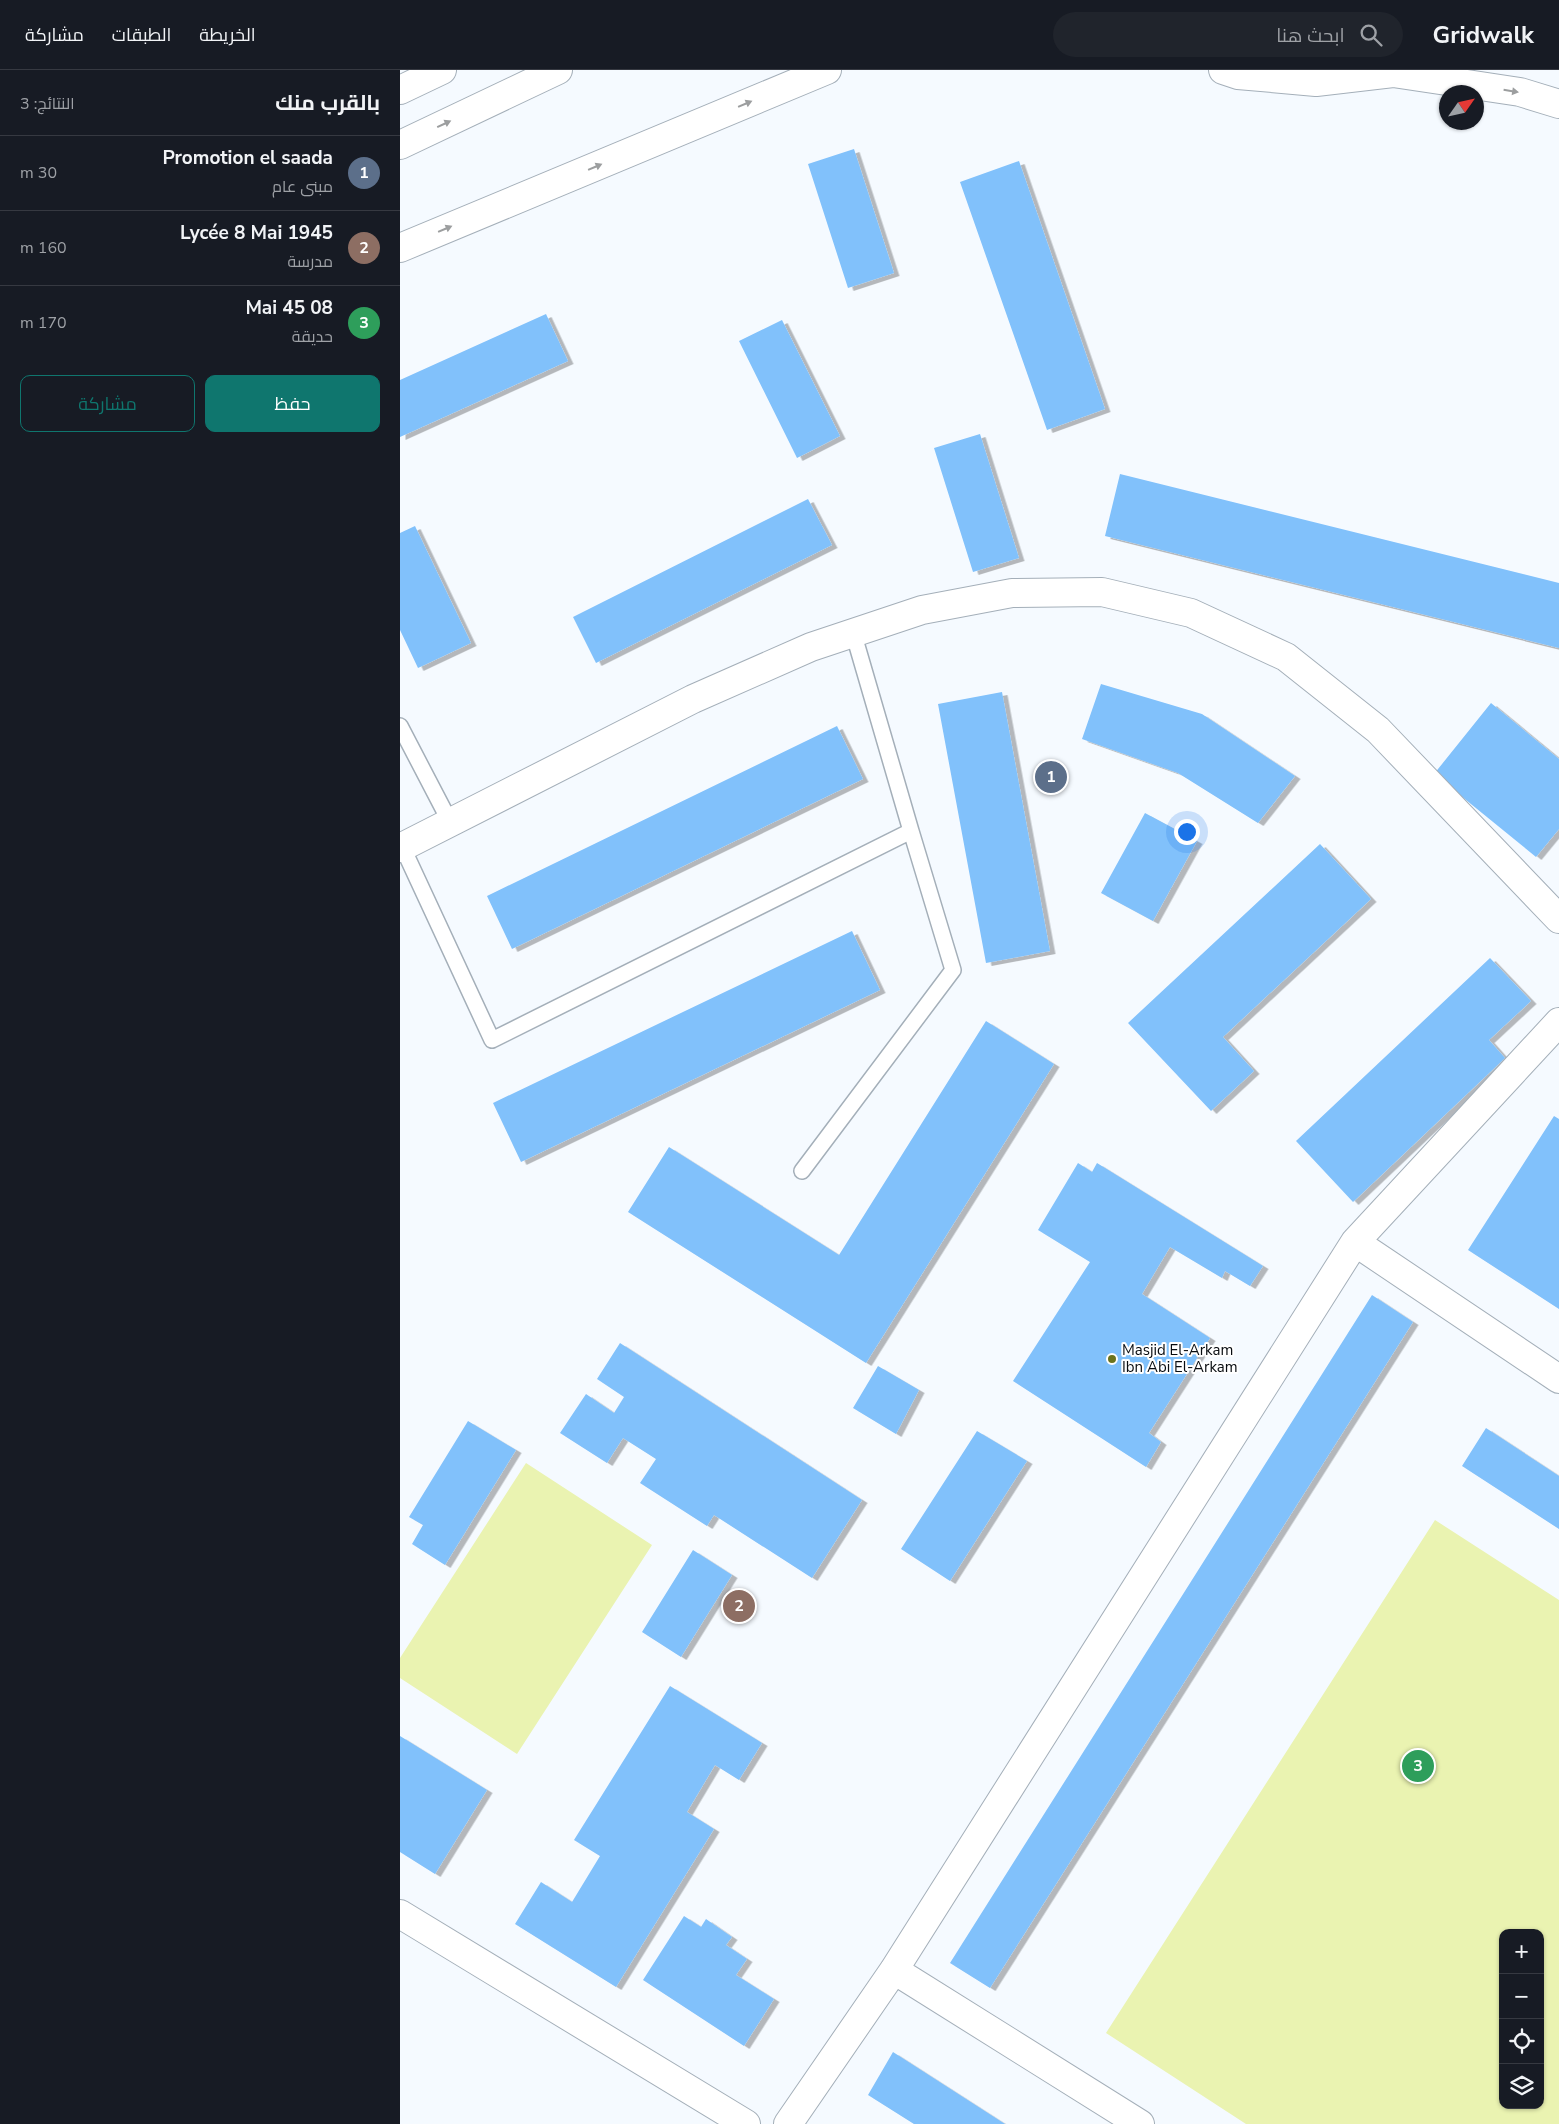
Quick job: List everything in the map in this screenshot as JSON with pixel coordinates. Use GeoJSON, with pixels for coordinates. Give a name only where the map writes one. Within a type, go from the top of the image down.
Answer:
{"type":"FeatureCollection","features":[{"type":"Feature","properties":{"kind":"main road"},"geometry":{"type":"LineString","coordinates":[[400,90],[442,70]]}},
{"type":"Feature","properties":{"kind":"main road"},"geometry":{"type":"LineString","coordinates":[[400,145],[558,70]]}},
{"type":"Feature","properties":{"kind":"main road"},"geometry":{"type":"LineString","coordinates":[[400,248],[827,70]]}},
{"type":"Feature","properties":{"kind":"main road"},"geometry":{"type":"LineString","coordinates":[[1223,70],[1238,75],[1316,82],[1397,71],[1520,92],[1559,104]]}},
{"type":"Feature","properties":{"kind":"main road"},"geometry":{"type":"LineString","coordinates":[[401,847],[693,698],[811,646],[922,610],[1012,593],[1102,592],[1191,613],[1286,657],[1378,730],[1559,919]]}},
{"type":"Feature","properties":{"kind":"main road"},"geometry":{"type":"LineString","coordinates":[[788,2124],[894,1970],[1355,1242],[1559,1022]]}},
{"type":"Feature","properties":{"kind":"main road"},"geometry":{"type":"LineString","coordinates":[[1355,1242],[1559,1380]]}},
{"type":"Feature","properties":{"kind":"main road"},"geometry":{"type":"LineString","coordinates":[[400,1914],[746,2124]]}},
{"type":"Feature","properties":{"kind":"main road"},"geometry":{"type":"LineString","coordinates":[[894,1970],[1140,2124]]}},
{"type":"Feature","properties":{"kind":"lane"},"geometry":{"type":"LineString","coordinates":[[802,1171],[953,970],[853,632]]}},
{"type":"Feature","properties":{"kind":"lane"},"geometry":{"type":"LineString","coordinates":[[400,726],[450,822]]}},
{"type":"Feature","properties":{"kind":"lane"},"geometry":{"type":"LineString","coordinates":[[401,847],[492,1040],[911,831]]}},
{"type":"Feature","properties":{"kind":"green space"},"geometry":{"type":"Polygon","coordinates":[[[526,1463],[652,1545],[517,1754],[400,1678],[400,1658],[526,1463]]]}},
{"type":"Feature","properties":{"kind":"green space"},"geometry":{"type":"Polygon","coordinates":[[[1435,1520],[1559,1600],[1559,2124],[1246,2124],[1106,2033],[1435,1520]]]}},
{"type":"Feature","properties":{"kind":"building"},"geometry":{"type":"Polygon","coordinates":[[[854,149],[894,273],[848,288],[808,164],[854,149]]]}},
{"type":"Feature","properties":{"kind":"building"},"geometry":{"type":"Polygon","coordinates":[[[1019,161],[1105,409],[1047,430],[960,182],[1019,161]]]}},
{"type":"Feature","properties":{"kind":"building"},"geometry":{"type":"Polygon","coordinates":[[[546,314],[568,361],[400,437],[400,380],[546,314]]]}},
{"type":"Feature","properties":{"kind":"building"},"geometry":{"type":"Polygon","coordinates":[[[782,320],[840,436],[797,458],[739,341],[782,320]]]}},
{"type":"Feature","properties":{"kind":"building"},"geometry":{"type":"Polygon","coordinates":[[[980,434],[1019,558],[973,572],[934,448],[980,434]]]}},
{"type":"Feature","properties":{"kind":"building"},"geometry":{"type":"Polygon","coordinates":[[[1120,474],[1559,583],[1559,648],[1105,536],[1120,474]]]}},
{"type":"Feature","properties":{"kind":"building"},"geometry":{"type":"Polygon","coordinates":[[[808,499],[832,545],[596,663],[573,617],[808,499]]]}},
{"type":"Feature","properties":{"kind":"building"},"geometry":{"type":"Polygon","coordinates":[[[415,526],[471,643],[418,668],[400,630],[400,533],[415,526]]]}},
{"type":"Feature","properties":{"kind":"building"},"geometry":{"type":"Polygon","coordinates":[[[1101,684],[1202,714],[1295,776],[1258,823],[1178,773],[1082,739],[1101,684]]]}},
{"type":"Feature","properties":{"kind":"building"},"geometry":{"type":"Polygon","coordinates":[[[1002,692],[1050,951],[986,963],[938,704],[1002,692]]]}},
{"type":"Feature","properties":{"kind":"building"},"geometry":{"type":"Polygon","coordinates":[[[1491,703],[1559,759],[1559,829],[1536,857],[1434,774],[1491,703]]]}},
{"type":"Feature","properties":{"kind":"building"},"geometry":{"type":"Polygon","coordinates":[[[837,726],[863,779],[512,949],[487,896],[837,726]]]}},
{"type":"Feature","properties":{"kind":"building"},"geometry":{"type":"Polygon","coordinates":[[[1145,813],[1197,841],[1153,921],[1101,893],[1145,813]]]}},
{"type":"Feature","properties":{"kind":"building"},"geometry":{"type":"Polygon","coordinates":[[[1320,844],[1371,899],[1223,1037],[1254,1071],[1211,1111],[1128,1023],[1320,844]]]}},
{"type":"Feature","properties":{"kind":"building"},"geometry":{"type":"Polygon","coordinates":[[[852,931],[880,990],[521,1162],[493,1103],[852,931]]]}},
{"type":"Feature","properties":{"kind":"building"},"geometry":{"type":"Polygon","coordinates":[[[1490,958],[1531,1001],[1489,1040],[1505,1058],[1353,1202],[1296,1141],[1490,958]]]}},
{"type":"Feature","properties":{"kind":"building"},"geometry":{"type":"Polygon","coordinates":[[[986,1021],[1054,1064],[866,1363],[628,1212],[669,1147],[839,1255],[986,1021]]]}},
{"type":"Feature","properties":{"kind":"building"},"geometry":{"type":"Polygon","coordinates":[[[1554,1116],[1559,1119],[1559,1309],[1468,1250],[1554,1116]]]}},
{"type":"Feature","properties":{"kind":"building","name":"Masjid El-Arkam Ibn Abi El-Arkam"},"geometry":{"type":"Polygon","coordinates":[[[1078,1163],[1092,1172],[1097,1163],[1263,1266],[1250,1286],[1225,1271],[1222,1278],[1170,1247],[1142,1294],[1210,1338],[1149,1433],[1161,1442],[1146,1467],[1013,1381],[1090,1262],[1038,1230],[1078,1163]]]}},
{"type":"Feature","properties":{"kind":"building"},"geometry":{"type":"Polygon","coordinates":[[[1372,1295],[1413,1322],[990,1988],[950,1963],[1372,1295]]]}},
{"type":"Feature","properties":{"kind":"building"},"geometry":{"type":"Polygon","coordinates":[[[620,1343],[862,1500],[812,1578],[714,1515],[707,1526],[640,1483],[656,1459],[623,1438],[607,1463],[560,1433],[586,1394],[614,1413],[624,1397],[597,1379],[620,1343]]]}},
{"type":"Feature","properties":{"kind":"building"},"geometry":{"type":"Polygon","coordinates":[[[878,1366],[919,1390],[896,1434],[853,1408],[878,1366]]]}},
{"type":"Feature","properties":{"kind":"building"},"geometry":{"type":"Polygon","coordinates":[[[468,1421],[516,1450],[445,1565],[412,1544],[423,1525],[409,1517],[468,1421]]]}},
{"type":"Feature","properties":{"kind":"building"},"geometry":{"type":"Polygon","coordinates":[[[1486,1428],[1559,1476],[1559,1529],[1462,1466],[1486,1428]]]}},
{"type":"Feature","properties":{"kind":"building"},"geometry":{"type":"Polygon","coordinates":[[[977,1431],[1027,1461],[950,1581],[901,1549],[977,1431]]]}},
{"type":"Feature","properties":{"kind":"building"},"geometry":{"type":"Polygon","coordinates":[[[693,1550],[732,1575],[681,1657],[642,1632],[693,1550]]]}},
{"type":"Feature","properties":{"kind":"building"},"geometry":{"type":"Polygon","coordinates":[[[670,1686],[762,1743],[739,1780],[715,1765],[687,1812],[714,1829],[616,1987],[515,1924],[541,1882],[572,1902],[600,1856],[574,1840],[670,1686]]]}},
{"type":"Feature","properties":{"kind":"building"},"geometry":{"type":"Polygon","coordinates":[[[400,1736],[487,1790],[435,1874],[400,1852],[400,1736]]]}},
{"type":"Feature","properties":{"kind":"building"},"geometry":{"type":"Polygon","coordinates":[[[684,1916],[701,1927],[706,1919],[732,1937],[726,1945],[747,1959],[736,1975],[774,1999],[744,2046],[643,1980],[684,1916]]]}},
{"type":"Feature","properties":{"kind":"building"},"geometry":{"type":"Polygon","coordinates":[[[893,2052],[1005,2124],[914,2124],[868,2095],[893,2052]]]}},
{"type":"Feature","properties":{"kind":"place","name":"Promotion el saada"},"geometry":{"type":"Point","coordinates":[1051,777]}},
{"type":"Feature","properties":{"kind":"place","name":"Masjid El-Arkam Ibn Abi El-Arkam"},"geometry":{"type":"Point","coordinates":[1112,1359]}},
{"type":"Feature","properties":{"kind":"place","name":"Lycée 8 Mai 1945"},"geometry":{"type":"Point","coordinates":[739,1606]}},
{"type":"Feature","properties":{"kind":"place","name":"08 Mai 45"},"geometry":{"type":"Point","coordinates":[1418,1766]}}]}
